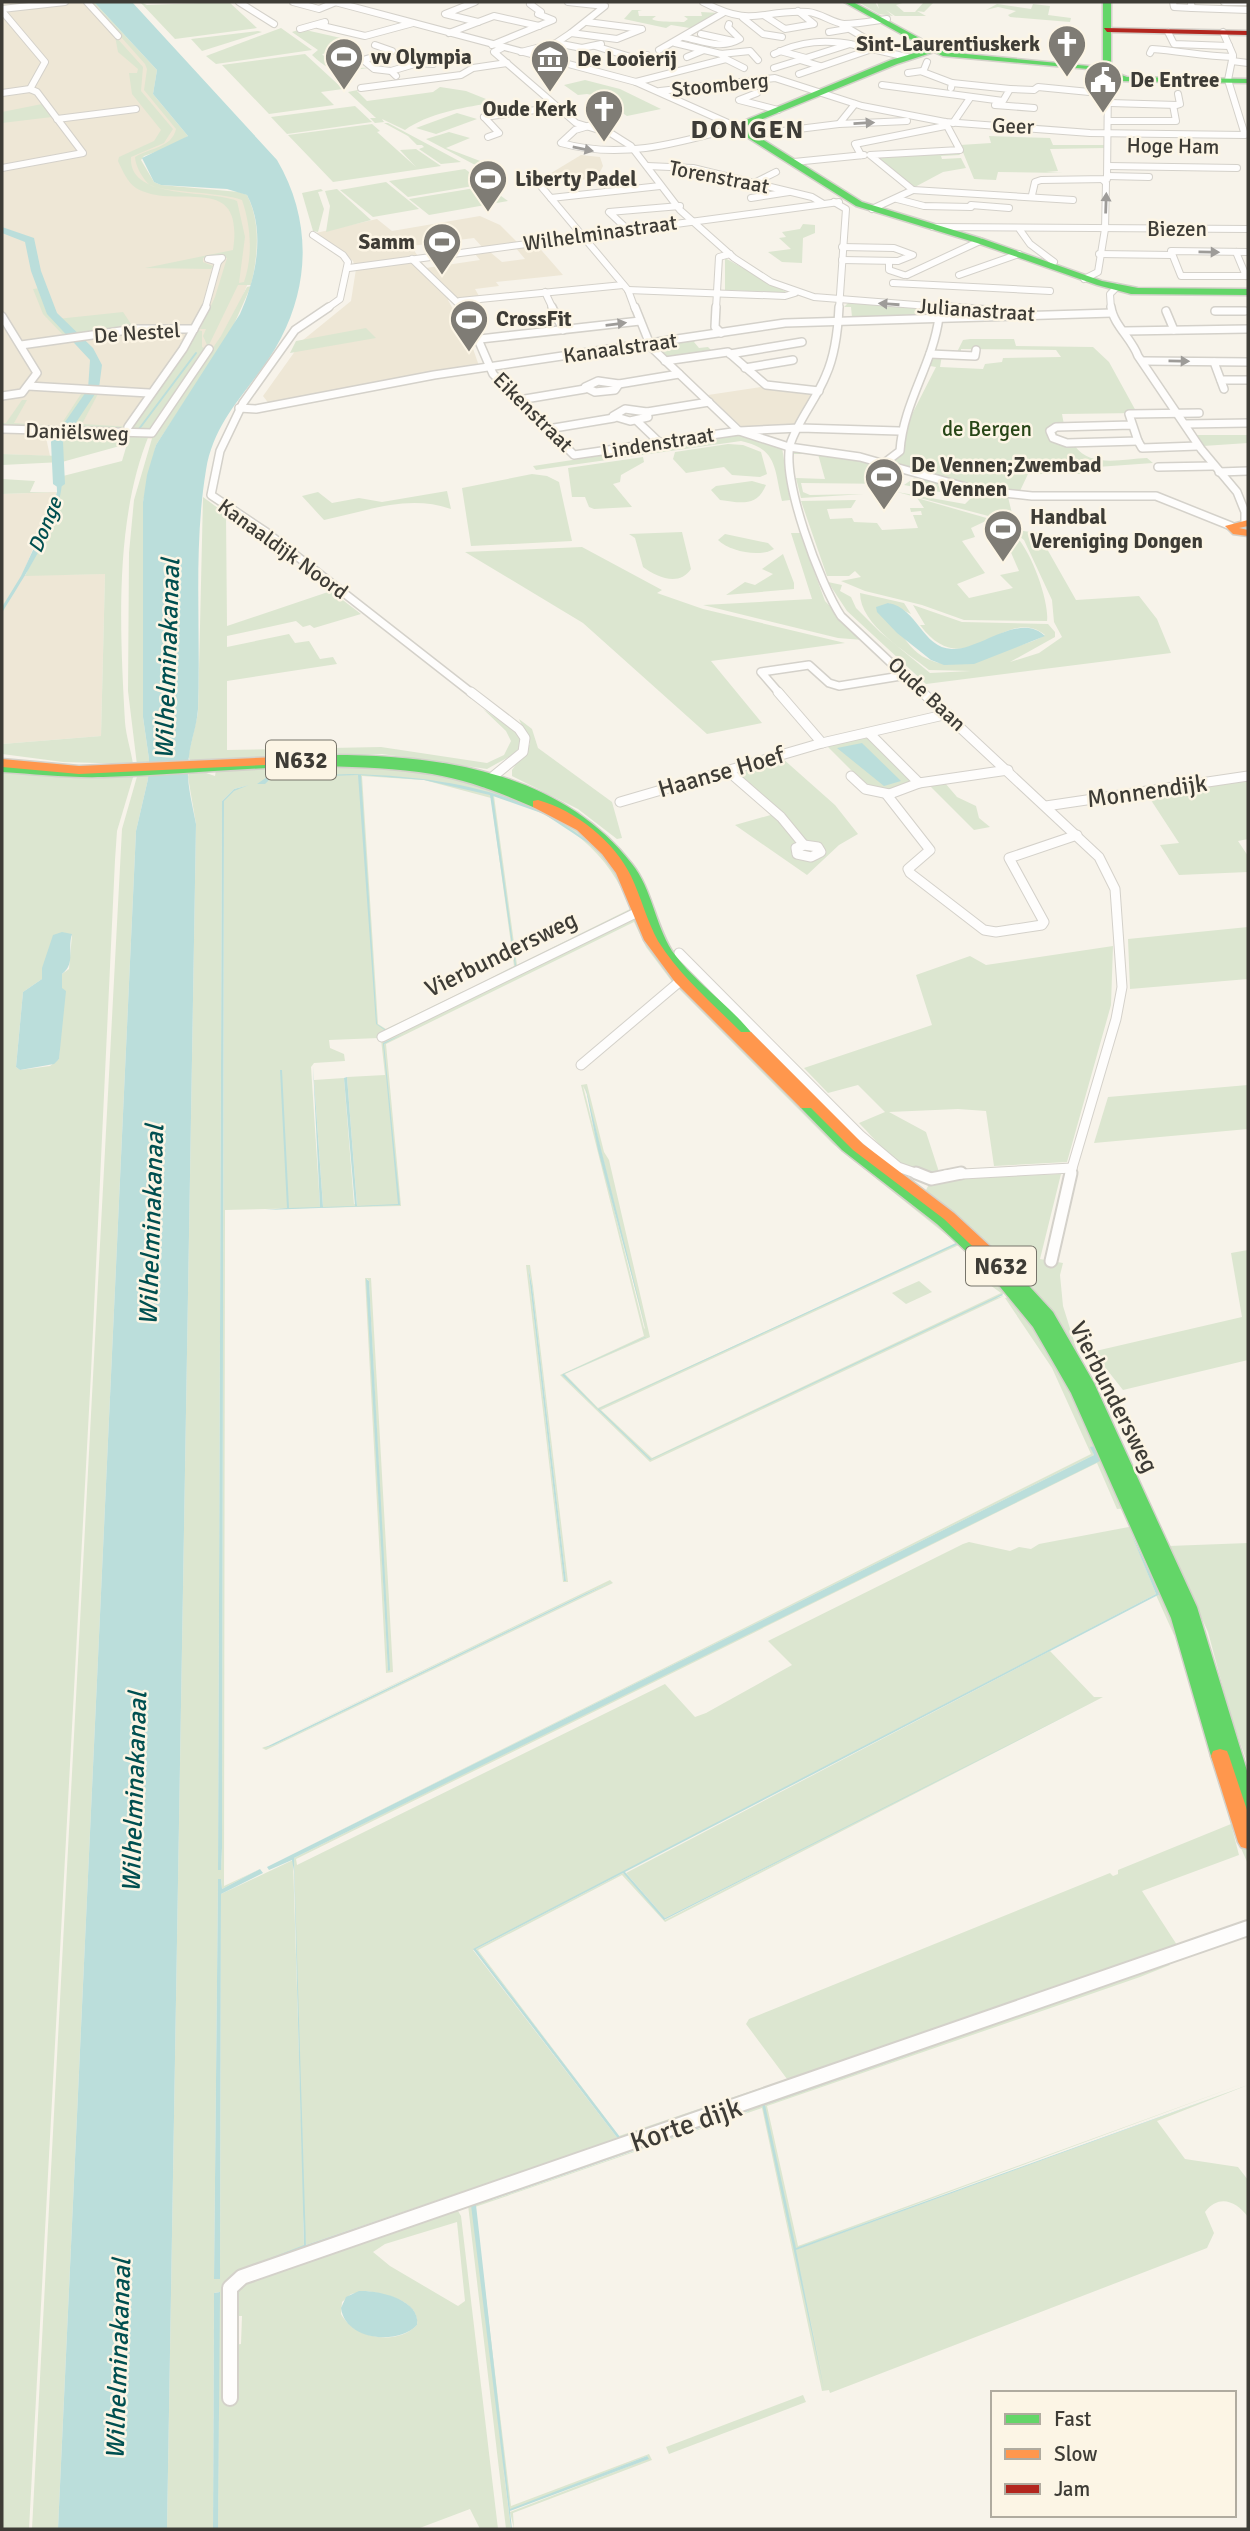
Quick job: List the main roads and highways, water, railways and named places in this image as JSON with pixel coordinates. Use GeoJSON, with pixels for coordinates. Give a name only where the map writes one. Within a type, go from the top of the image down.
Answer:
{"type":"FeatureCollection","features":[{"type":"Feature","properties":{"kind":"water","name":"Wilhelminakanaal"},"geometry":{"type":"Polygon","coordinates":[[[94,2],[132,2],[277,160],[296,203],[303,248],[298,294],[281,338],[227,416],[211,450],[206,470],[200,529],[198,709],[188,765],[196,824],[167,2529],[58,2529],[136,831],[148,779],[149,759],[143,717],[143,502],[147,475],[156,445],[240,314],[251,286],[257,239],[253,209],[247,195],[227,189],[161,185],[154,182],[142,158],[188,136],[153,94],[157,70],[94,2]]]}},
{"type":"Feature","properties":{"kind":"water"},"geometry":{"type":"Polygon","coordinates":[[[56,462],[62,462],[62,482],[53,521],[34,560],[2,613],[2,607],[21,576],[51,511],[57,492],[56,462]]]}},
{"type":"Feature","properties":{"kind":"water"},"geometry":{"type":"Polygon","coordinates":[[[888,603],[906,612],[926,635],[942,647],[963,648],[1024,628],[1035,629],[1045,636],[974,664],[944,665],[931,660],[897,633],[877,612],[876,607],[888,603]]]}},
{"type":"Feature","properties":{"kind":"water"},"geometry":{"type":"Polygon","coordinates":[[[862,743],[901,781],[884,786],[837,748],[862,743]]]}},
{"type":"Feature","properties":{"kind":"water"},"geometry":{"type":"Polygon","coordinates":[[[350,774],[382,775],[414,778],[447,783],[510,799],[540,811],[568,827],[594,847],[544,814],[493,796],[516,966],[610,921],[486,982],[515,966],[490,795],[424,780],[361,775],[377,1024],[386,1030],[397,1025],[386,1031],[376,1024],[358,775],[271,778],[265,784],[257,784],[267,777],[350,774]]]}},
{"type":"Feature","properties":{"kind":"water"},"geometry":{"type":"Polygon","coordinates":[[[249,785],[234,791],[224,801],[222,1848],[221,1870],[218,1870],[222,801],[234,789],[249,785]]]}},
{"type":"Feature","properties":{"kind":"water"},"geometry":{"type":"Polygon","coordinates":[[[62,932],[72,934],[69,965],[62,974],[62,988],[66,991],[59,1059],[54,1064],[20,1070],[16,1067],[23,992],[42,979],[42,968],[53,935],[62,932]]]}},
{"type":"Feature","properties":{"kind":"water"},"geometry":{"type":"Polygon","coordinates":[[[403,1034],[384,1044],[400,1205],[265,1210],[287,1208],[280,1070],[289,1208],[320,1207],[313,1066],[323,1207],[355,1206],[344,1078],[347,1077],[357,1206],[398,1204],[383,1043],[403,1034]]]}},
{"type":"Feature","properties":{"kind":"water"},"geometry":{"type":"Polygon","coordinates":[[[585,1085],[646,1329],[598,1150],[585,1085]]]}},
{"type":"Feature","properties":{"kind":"water"},"geometry":{"type":"Polygon","coordinates":[[[958,1242],[994,1277],[958,1244],[599,1409],[651,1459],[1003,1295],[650,1460],[562,1375],[563,1374],[646,1337],[564,1374],[598,1409],[958,1242]]]}},
{"type":"Feature","properties":{"kind":"water"},"geometry":{"type":"Polygon","coordinates":[[[528,1266],[532,1286],[566,1581],[564,1581],[528,1266]]]}},
{"type":"Feature","properties":{"kind":"water"},"geometry":{"type":"Polygon","coordinates":[[[366,1279],[369,1281],[388,1671],[366,1279]]]}},
{"type":"Feature","properties":{"kind":"water"},"geometry":{"type":"Polygon","coordinates":[[[1095,1446],[1102,1460],[294,1858],[306,2245],[602,2145],[250,2266],[304,2245],[294,1871],[292,1860],[269,1870],[267,1867],[1094,1455],[1090,1447],[1095,1446]]]}},
{"type":"Feature","properties":{"kind":"water"},"geometry":{"type":"Polygon","coordinates":[[[1130,1531],[1160,1594],[625,1872],[665,1918],[1101,1698],[664,1920],[623,1873],[476,1949],[620,2137],[774,2085],[619,2140],[473,1949],[1156,1594],[1130,1531]]]}},
{"type":"Feature","properties":{"kind":"water"},"geometry":{"type":"Polygon","coordinates":[[[612,1582],[274,1745],[264,1748],[584,1594],[612,1582]]]}},
{"type":"Feature","properties":{"kind":"water"},"geometry":{"type":"Polygon","coordinates":[[[260,1869],[263,1873],[221,1894],[220,2279],[214,2279],[218,1879],[221,1879],[222,1889],[260,1869]]]}},
{"type":"Feature","properties":{"kind":"water"},"geometry":{"type":"Polygon","coordinates":[[[938,2045],[765,2105],[796,2248],[1248,2085],[796,2250],[824,2389],[762,2104],[938,2045]]]}},
{"type":"Feature","properties":{"kind":"water"},"geometry":{"type":"Polygon","coordinates":[[[748,2109],[749,2111],[491,2200],[491,2198],[748,2109]]]}},
{"type":"Feature","properties":{"kind":"water"},"geometry":{"type":"Polygon","coordinates":[[[471,2205],[476,2205],[510,2509],[647,2456],[649,2459],[510,2511],[512,2529],[511,2529],[471,2205]]]}},
{"type":"Feature","properties":{"kind":"water"},"geometry":{"type":"Polygon","coordinates":[[[359,2291],[386,2294],[405,2303],[416,2316],[417,2325],[397,2336],[362,2333],[345,2319],[341,2308],[346,2297],[359,2291]]]}},
{"type":"Feature","properties":{"kind":"water"},"geometry":{"type":"Polygon","coordinates":[[[220,2292],[218,2529],[213,2529],[214,2293],[220,2292]]]}},
{"type":"Feature","properties":{"kind":"waterway","name":"Donge"},"geometry":{"type":"LineString","coordinates":[[2,230],[30,240],[36,271]]}},
{"type":"Feature","properties":{"kind":"waterway","name":"Donge"},"geometry":{"type":"LineString","coordinates":[[37,273],[52,314],[74,336]]}},
{"type":"Feature","properties":{"kind":"waterway","name":"Donge"},"geometry":{"type":"LineString","coordinates":[[77,338],[96,360],[93,388]]}},
{"type":"Feature","properties":{"kind":"waterway"},"geometry":{"type":"LineString","coordinates":[[139,429],[196,353]]}},
{"type":"Feature","properties":{"kind":"waterway","name":"Donge"},"geometry":{"type":"LineString","coordinates":[[66,430],[90,392]]}},
{"type":"Feature","properties":{"kind":"waterway","name":"Donge"},"geometry":{"type":"LineString","coordinates":[[59,484],[57,442],[63,434]]}},
{"type":"Feature","properties":{"kind":"place","name":"Sint-Laurentiuskerk"},"geometry":{"type":"Point","coordinates":[1067,78]}},
{"type":"Feature","properties":{"kind":"place","name":"vv Olympia"},"geometry":{"type":"Point","coordinates":[344,91]}},
{"type":"Feature","properties":{"kind":"place","name":"De Looierij"},"geometry":{"type":"Point","coordinates":[550,93]}},
{"type":"Feature","properties":{"kind":"place","name":"De Entree"},"geometry":{"type":"Point","coordinates":[1103,114]}},
{"type":"Feature","properties":{"kind":"place","name":"Oude Kerk"},"geometry":{"type":"Point","coordinates":[604,143]}},
{"type":"Feature","properties":{"kind":"place","name":"Liberty Padel"},"geometry":{"type":"Point","coordinates":[488,213]}},
{"type":"Feature","properties":{"kind":"place","name":"Samm"},"geometry":{"type":"Point","coordinates":[442,276]}},
{"type":"Feature","properties":{"kind":"place","name":"CrossFit"},"geometry":{"type":"Point","coordinates":[469,353]}},
{"type":"Feature","properties":{"kind":"place","name":"De Vennen;Zwembad De Vennen"},"geometry":{"type":"Point","coordinates":[884,511]}},
{"type":"Feature","properties":{"kind":"place","name":"Handbal Vereniging Dongen"},"geometry":{"type":"Point","coordinates":[1003,563]}},
{"type":"Feature","properties":{"kind":"district","name":"DONGEN"},"geometry":{"type":"Point","coordinates":[748,130]}},
{"type":"Feature","properties":{"kind":"park label","name":"de Bergen"},"geometry":{"type":"Point","coordinates":[987,429]}}]}
